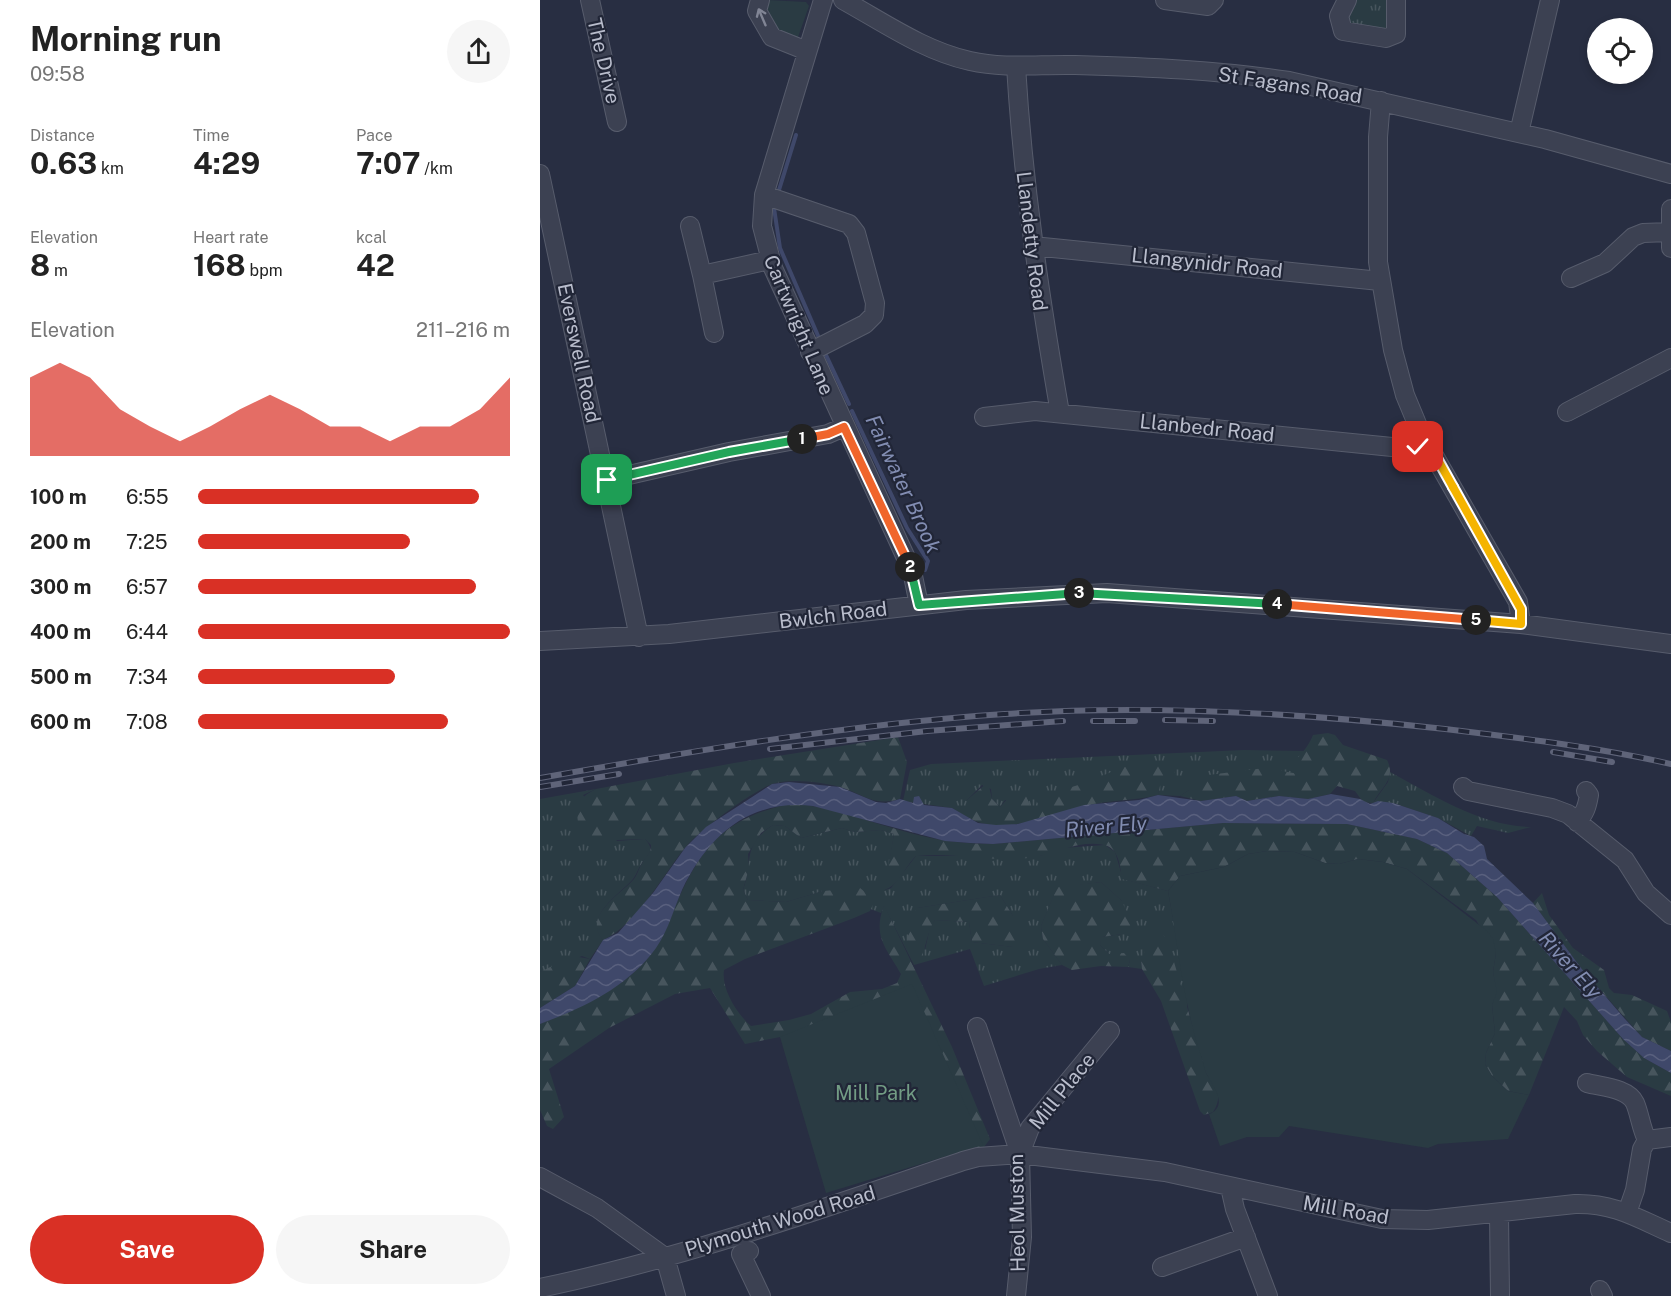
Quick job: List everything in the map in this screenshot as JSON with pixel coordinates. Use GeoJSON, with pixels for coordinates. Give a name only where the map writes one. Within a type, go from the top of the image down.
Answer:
{"type":"FeatureCollection","features":[{"type":"Feature","properties":{"kind":"street","name":"The Drive"},"geometry":{"type":"LineString","coordinates":[[590,0],[618,122]]}},
{"type":"Feature","properties":{"kind":"street"},"geometry":{"type":"LineString","coordinates":[[760,0],[757,11],[772,37],[807,51]]}},
{"type":"Feature","properties":{"kind":"street","name":"Cartwright Lane"},"geometry":{"type":"LineString","coordinates":[[823,0],[764,195],[762,226],[770,260],[844,427],[912,571],[919,605]]}},
{"type":"Feature","properties":{"kind":"street","name":"St Fagans Road"},"geometry":{"type":"LineString","coordinates":[[843,0],[925,45],[954,57],[992,65],[1073,65],[1250,75],[1381,101],[1519,133],[1671,174]]}},
{"type":"Feature","properties":{"kind":"street"},"geometry":{"type":"LineString","coordinates":[[1165,0],[1202,7],[1208,6],[1214,0]]}},
{"type":"Feature","properties":{"kind":"street"},"geometry":{"type":"LineString","coordinates":[[1347,0],[1339,22],[1343,31],[1386,38],[1396,34],[1396,0]]}},
{"type":"Feature","properties":{"kind":"street"},"geometry":{"type":"LineString","coordinates":[[1519,133],[1550,0]]}},
{"type":"Feature","properties":{"kind":"street","name":"Llandetty Road"},"geometry":{"type":"LineString","coordinates":[[1016,66],[1021,155],[1041,310],[1060,414]]}},
{"type":"Feature","properties":{"kind":"street"},"geometry":{"type":"LineString","coordinates":[[1381,101],[1377,214],[1380,281],[1405,395],[1412,416],[1518,602],[1521,624]]}},
{"type":"Feature","properties":{"kind":"street","name":"Everswell Road"},"geometry":{"type":"LineString","coordinates":[[540,174],[639,637]]}},
{"type":"Feature","properties":{"kind":"street"},"geometry":{"type":"LineString","coordinates":[[764,195],[849,224],[856,233],[875,303],[874,315],[865,324],[810,352]]}},
{"type":"Feature","properties":{"kind":"street"},"geometry":{"type":"LineString","coordinates":[[1571,278],[1605,263],[1633,237],[1643,233],[1670,240],[1671,209]]}},
{"type":"Feature","properties":{"kind":"street"},"geometry":{"type":"LineString","coordinates":[[690,226],[714,333]]}},
{"type":"Feature","properties":{"kind":"street","name":"Llangynidr Road"},"geometry":{"type":"LineString","coordinates":[[1033,246],[1380,281]]}},
{"type":"Feature","properties":{"kind":"street"},"geometry":{"type":"LineString","coordinates":[[702,275],[770,260]]}},
{"type":"Feature","properties":{"kind":"street"},"geometry":{"type":"LineString","coordinates":[[1567,412],[1671,358]]}},
{"type":"Feature","properties":{"kind":"street","name":"Llanbedr Road"},"geometry":{"type":"LineString","coordinates":[[984,417],[1035,411],[1412,449],[1428,442]]}},
{"type":"Feature","properties":{"kind":"street"},"geometry":{"type":"LineString","coordinates":[[607,480],[729,452],[828,434],[844,427]]}},
{"type":"Feature","properties":{"kind":"street","name":"Bwlch Road"},"geometry":{"type":"LineString","coordinates":[[540,641],[639,637],[919,605],[1044,594],[1107,593],[1521,624],[1671,644]]}},
{"type":"Feature","properties":{"kind":"street"},"geometry":{"type":"LineString","coordinates":[[1463,787],[1468,791],[1552,808],[1577,822],[1625,860],[1646,893],[1671,915]]}},
{"type":"Feature","properties":{"kind":"street"},"geometry":{"type":"LineString","coordinates":[[1577,822],[1586,812],[1589,795],[1586,791]]}},
{"type":"Feature","properties":{"kind":"street","name":"Heol Muston"},"geometry":{"type":"LineString","coordinates":[[977,1027],[1020,1154],[1022,1237],[1016,1296]]}},
{"type":"Feature","properties":{"kind":"street","name":"Mill Place"},"geometry":{"type":"LineString","coordinates":[[1020,1154],[1030,1128],[1110,1031]]}},
{"type":"Feature","properties":{"kind":"street"},"geometry":{"type":"LineString","coordinates":[[1587,1083],[1625,1093],[1631,1098],[1647,1140],[1642,1149],[1635,1190],[1627,1213]]}},
{"type":"Feature","properties":{"kind":"street"},"geometry":{"type":"LineString","coordinates":[[1647,1140],[1671,1137]]}},
{"type":"Feature","properties":{"kind":"street","name":"Mill Road"},"geometry":{"type":"LineString","coordinates":[[1020,1154],[1165,1172],[1382,1219],[1428,1220],[1593,1204],[1627,1213],[1671,1233]]}},
{"type":"Feature","properties":{"kind":"street","name":"Plymouth Wood Road"},"geometry":{"type":"LineString","coordinates":[[540,1288],[665,1257],[839,1203],[963,1161],[978,1157],[1020,1154]]}},
{"type":"Feature","properties":{"kind":"street"},"geometry":{"type":"LineString","coordinates":[[540,1177],[597,1208],[665,1257],[675,1296]]}},
{"type":"Feature","properties":{"kind":"street"},"geometry":{"type":"LineString","coordinates":[[1230,1187],[1235,1209],[1268,1296]]}},
{"type":"Feature","properties":{"kind":"street"},"geometry":{"type":"LineString","coordinates":[[1499,1213],[1500,1296]]}},
{"type":"Feature","properties":{"kind":"street"},"geometry":{"type":"LineString","coordinates":[[1162,1268],[1246,1237]]}},
{"type":"Feature","properties":{"kind":"street"},"geometry":{"type":"LineString","coordinates":[[749,1251],[741,1254],[761,1296]]}},
{"type":"Feature","properties":{"kind":"green space"},"geometry":{"type":"Polygon","coordinates":[[[767,0],[806,2],[809,6],[797,40],[778,33],[766,16],[767,0]]]}},
{"type":"Feature","properties":{"kind":"green space"},"geometry":{"type":"Polygon","coordinates":[[[1353,0],[1391,0],[1392,27],[1386,32],[1347,23],[1353,0]]]}},
{"type":"Feature","properties":{"kind":"green space"},"geometry":{"type":"Polygon","coordinates":[[[1328,733],[1335,735],[1343,745],[1387,760],[1390,767],[1389,778],[1373,803],[1363,802],[1355,791],[1337,786],[1330,794],[1308,799],[1279,796],[1247,801],[1236,796],[1201,801],[1180,796],[1189,790],[1189,786],[1172,778],[1160,786],[1158,795],[1093,804],[1026,822],[995,825],[981,823],[967,817],[967,800],[988,782],[992,799],[1000,807],[1012,794],[1026,795],[1032,811],[1041,810],[1035,798],[1085,783],[1123,767],[1171,763],[1176,776],[1200,776],[1265,768],[1299,774],[1293,765],[1313,735],[1328,733]]]}},
{"type":"Feature","properties":{"kind":"green space"},"geometry":{"type":"Polygon","coordinates":[[[898,737],[907,762],[900,799],[875,801],[840,787],[806,781],[779,782],[763,788],[700,833],[684,849],[637,912],[615,933],[603,940],[597,923],[600,914],[605,906],[634,879],[650,852],[651,845],[645,839],[590,841],[580,834],[577,813],[583,797],[596,789],[734,763],[898,737]]]}},
{"type":"Feature","properties":{"kind":"green space"},"geometry":{"type":"Polygon","coordinates":[[[1244,750],[1306,751],[1302,757],[1306,775],[1189,790],[1180,796],[1158,795],[1159,788],[1059,813],[1060,804],[1042,812],[1041,817],[1005,800],[1000,807],[992,799],[991,789],[982,785],[967,800],[967,817],[952,808],[903,801],[910,770],[931,764],[1244,750]]]}},
{"type":"Feature","properties":{"kind":"green space"},"geometry":{"type":"Polygon","coordinates":[[[1390,772],[1458,808],[1494,821],[1531,827],[1508,833],[1477,826],[1471,836],[1438,818],[1393,803],[1373,803],[1388,782],[1390,772]]]}},
{"type":"Feature","properties":{"kind":"green space"},"geometry":{"type":"Polygon","coordinates":[[[596,789],[583,795],[617,841],[645,839],[650,846],[650,851],[633,879],[605,906],[600,914],[597,923],[603,940],[590,959],[582,956],[540,972],[540,799],[596,789]]]}},
{"type":"Feature","properties":{"kind":"green space"},"geometry":{"type":"Polygon","coordinates":[[[792,803],[831,810],[908,833],[970,843],[994,844],[1223,823],[1347,824],[1417,839],[1447,853],[1497,897],[1623,1039],[1644,1058],[1671,1073],[1671,1096],[1627,1077],[1597,1051],[1583,1035],[1577,1021],[1564,1007],[1529,1095],[1508,1091],[1492,1076],[1485,1064],[1486,1053],[1495,1033],[1492,1005],[1496,992],[1493,972],[1496,953],[1476,920],[1407,869],[1383,862],[1358,859],[1339,864],[1325,863],[1295,852],[1267,851],[1248,854],[1224,867],[1180,876],[1168,891],[1122,879],[1118,858],[1113,850],[1104,845],[1088,844],[1025,858],[916,856],[898,880],[884,890],[894,834],[881,830],[855,832],[842,828],[801,838],[785,826],[773,825],[761,833],[748,854],[749,868],[743,890],[748,900],[786,902],[823,891],[860,888],[875,900],[870,911],[745,959],[724,970],[725,985],[740,1015],[751,1026],[789,1020],[811,1014],[850,992],[882,989],[897,983],[901,974],[886,950],[880,934],[884,905],[952,1047],[990,1139],[984,1147],[977,1147],[780,1037],[745,1044],[710,988],[675,994],[609,1028],[549,1069],[564,1117],[553,1129],[547,1126],[540,1110],[540,1024],[604,994],[633,974],[656,947],[693,870],[714,842],[739,822],[772,808],[792,803]]]}},
{"type":"Feature","properties":{"kind":"green space"},"geometry":{"type":"Polygon","coordinates":[[[773,825],[785,826],[801,838],[842,828],[855,832],[881,830],[894,834],[885,890],[891,888],[916,856],[1040,856],[1062,848],[1105,845],[1115,852],[1123,879],[1168,891],[1187,994],[1187,1013],[1181,992],[1141,960],[1142,969],[1128,967],[1130,960],[1109,954],[1100,945],[1101,937],[1122,934],[1122,901],[1101,882],[1057,888],[1041,926],[1043,939],[1062,965],[1039,969],[984,986],[970,949],[914,965],[884,906],[881,913],[823,891],[786,902],[748,900],[743,890],[750,854],[756,840],[773,825]],[[1000,895],[917,908],[925,950],[930,927],[935,920],[969,922],[972,942],[1013,947],[1013,916],[1000,895]]]}},
{"type":"Feature","properties":{"kind":"green space"},"geometry":{"type":"Polygon","coordinates":[[[1267,851],[1295,852],[1325,863],[1339,864],[1358,859],[1383,862],[1407,869],[1487,931],[1493,939],[1496,953],[1493,972],[1497,992],[1492,1005],[1495,1033],[1486,1053],[1485,1064],[1492,1076],[1508,1091],[1529,1095],[1508,1139],[1438,1144],[1428,1148],[1289,1126],[1279,1137],[1247,1137],[1220,1146],[1209,1114],[1218,1106],[1218,1096],[1206,1073],[1189,1013],[1168,891],[1180,876],[1224,867],[1248,854],[1267,851]]]}},
{"type":"Feature","properties":{"kind":"green space"},"geometry":{"type":"Polygon","coordinates":[[[1101,882],[1122,901],[1133,928],[1122,934],[1102,937],[1100,945],[1109,954],[1124,953],[1130,960],[1128,967],[1101,966],[1072,970],[1062,965],[1043,939],[1041,926],[1057,887],[1101,882]]]}},
{"type":"Feature","properties":{"kind":"green space"},"geometry":{"type":"Polygon","coordinates":[[[1542,893],[1549,915],[1573,948],[1604,970],[1609,988],[1614,993],[1632,995],[1667,1011],[1671,1022],[1671,1051],[1642,1037],[1581,968],[1533,903],[1542,893]]]}},
{"type":"Feature","properties":{"kind":"green space"},"geometry":{"type":"Polygon","coordinates":[[[1000,895],[1023,932],[1024,944],[1013,947],[972,942],[969,922],[935,920],[920,959],[910,948],[909,928],[917,908],[1000,895]]]}},
{"type":"Feature","properties":{"kind":"green space"},"geometry":{"type":"Polygon","coordinates":[[[1160,933],[1167,938],[1207,1075],[1218,1093],[1218,1102],[1213,1112],[1204,1115],[1200,1111],[1161,1001],[1142,969],[1141,960],[1152,935],[1160,933]]]}},
{"type":"Feature","properties":{"kind":"green space"},"geometry":{"type":"Polygon","coordinates":[[[573,956],[590,959],[575,986],[540,1008],[540,972],[573,956]]]}},
{"type":"Feature","properties":{"kind":"green space","name":"Mill Park"},"geometry":{"type":"Polygon","coordinates":[[[912,984],[983,1145],[826,1193],[780,1037],[912,984]]]}},
{"type":"Feature","properties":{"kind":"water","name":"River Ely"},"geometry":{"type":"Polygon","coordinates":[[[789,782],[840,787],[876,802],[886,803],[900,799],[913,803],[914,797],[919,796],[924,805],[952,808],[978,823],[996,825],[1018,824],[1084,805],[1139,800],[1158,795],[1201,801],[1236,796],[1247,801],[1279,796],[1308,799],[1331,794],[1360,799],[1370,804],[1378,801],[1393,803],[1438,818],[1464,834],[1474,837],[1484,846],[1487,859],[1533,903],[1581,968],[1625,1019],[1642,1037],[1671,1051],[1671,1073],[1644,1058],[1623,1039],[1497,897],[1447,853],[1417,839],[1347,824],[1223,823],[993,844],[945,841],[813,806],[790,805],[770,808],[734,824],[705,852],[682,890],[660,941],[645,962],[604,995],[540,1024],[540,1008],[575,986],[603,940],[618,933],[653,893],[685,848],[706,827],[772,784],[789,782]]]}},
{"type":"Feature","properties":{"kind":"waterway","name":"Fairwater Brook"},"geometry":{"type":"LineString","coordinates":[[779,190],[796,135]]}},
{"type":"Feature","properties":{"kind":"waterway","name":"Fairwater Brook"},"geometry":{"type":"LineString","coordinates":[[774,208],[780,248],[819,338]]}},
{"type":"Feature","properties":{"kind":"waterway","name":"Fairwater Brook"},"geometry":{"type":"LineString","coordinates":[[826,355],[849,404]]}},
{"type":"Feature","properties":{"kind":"waterway","name":"Fairwater Brook"},"geometry":{"type":"LineString","coordinates":[[852,411],[907,528],[928,561],[925,570]]}},
{"type":"Feature","properties":{"kind":"railway"},"geometry":{"type":"LineString","coordinates":[[540,778],[714,749],[888,724],[1005,714],[1115,710],[1225,712],[1390,723],[1558,744],[1671,764]]}},
{"type":"Feature","properties":{"kind":"railway"},"geometry":{"type":"LineString","coordinates":[[1165,720],[1213,721]]}},
{"type":"Feature","properties":{"kind":"railway"},"geometry":{"type":"LineString","coordinates":[[770,749],[927,731],[1063,721]]}},
{"type":"Feature","properties":{"kind":"railway"},"geometry":{"type":"LineString","coordinates":[[1093,721],[1135,721]]}},
{"type":"Feature","properties":{"kind":"railway"},"geometry":{"type":"LineString","coordinates":[[1553,752],[1612,762]]}},
{"type":"Feature","properties":{"kind":"railway"},"geometry":{"type":"LineString","coordinates":[[540,787],[619,774]]}},
{"type":"Feature","properties":{"kind":"route"},"geometry":{"type":"LineString","coordinates":[[607,480],[729,452],[828,434],[844,427],[912,571],[916,581],[919,605],[1044,594],[1107,593],[1521,624],[1521,609],[1518,602],[1428,442],[1418,447]]}}]}
